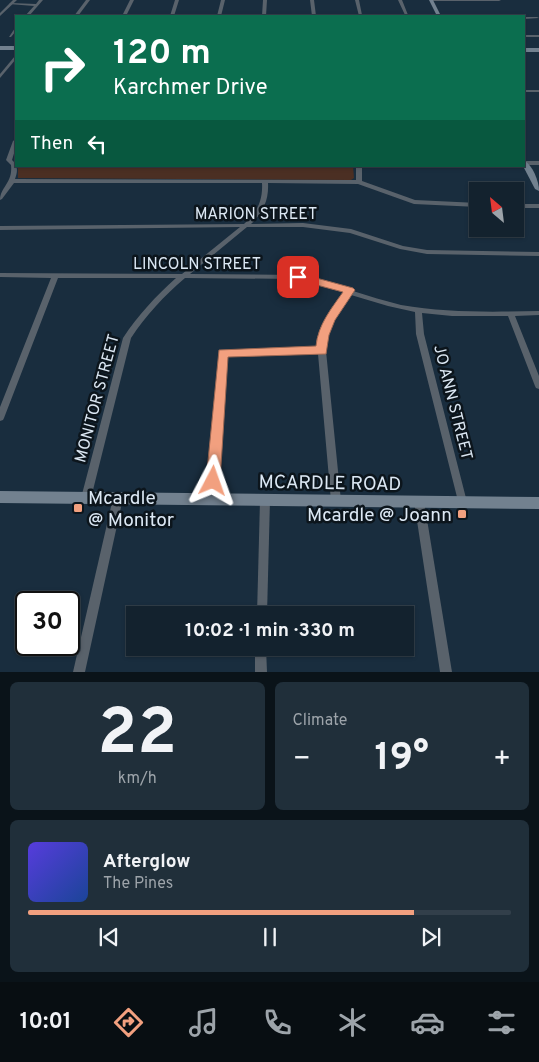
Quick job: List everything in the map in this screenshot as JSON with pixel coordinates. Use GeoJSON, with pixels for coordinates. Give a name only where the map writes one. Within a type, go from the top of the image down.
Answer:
{"type":"FeatureCollection","features":[{"type":"Feature","properties":{"kind":"main road"},"geometry":{"type":"LineString","coordinates":[[431,0],[438,15]]}},
{"type":"Feature","properties":{"kind":"main road"},"geometry":{"type":"LineString","coordinates":[[0,48],[15,48]]}},
{"type":"Feature","properties":{"kind":"main road"},"geometry":{"type":"LineString","coordinates":[[525,50],[539,50]]}},
{"type":"Feature","properties":{"kind":"main road"},"geometry":{"type":"LineString","coordinates":[[525,164],[539,189]]}},
{"type":"Feature","properties":{"kind":"main road","name":"MCARDLE ROAD"},"geometry":{"type":"LineString","coordinates":[[0,497],[539,503]]}},
{"type":"Feature","properties":{"kind":"street"},"geometry":{"type":"LineString","coordinates":[[0,15],[15,0]]}},
{"type":"Feature","properties":{"kind":"street"},"geometry":{"type":"LineString","coordinates":[[28,15],[42,0]]}},
{"type":"Feature","properties":{"kind":"street"},"geometry":{"type":"LineString","coordinates":[[77,15],[88,0]]}},
{"type":"Feature","properties":{"kind":"street"},"geometry":{"type":"LineString","coordinates":[[124,15],[132,0]]}},
{"type":"Feature","properties":{"kind":"street"},"geometry":{"type":"LineString","coordinates":[[172,15],[177,0]]}},
{"type":"Feature","properties":{"kind":"street"},"geometry":{"type":"LineString","coordinates":[[219,15],[223,0]]}},
{"type":"Feature","properties":{"kind":"street"},"geometry":{"type":"LineString","coordinates":[[264,15],[265,0]]}},
{"type":"Feature","properties":{"kind":"street"},"geometry":{"type":"LineString","coordinates":[[312,0],[314,15]]}},
{"type":"Feature","properties":{"kind":"street"},"geometry":{"type":"LineString","coordinates":[[357,0],[361,15]]}},
{"type":"Feature","properties":{"kind":"street"},"geometry":{"type":"LineString","coordinates":[[400,0],[407,15]]}},
{"type":"Feature","properties":{"kind":"street"},"geometry":{"type":"LineString","coordinates":[[431,0],[499,0]]}},
{"type":"Feature","properties":{"kind":"street"},"geometry":{"type":"LineString","coordinates":[[11,4],[37,5]]}},
{"type":"Feature","properties":{"kind":"street"},"geometry":{"type":"LineString","coordinates":[[538,19],[535,13],[539,12]]}},
{"type":"Feature","properties":{"kind":"street"},"geometry":{"type":"LineString","coordinates":[[525,18],[538,19]]}},
{"type":"Feature","properties":{"kind":"street"},"geometry":{"type":"LineString","coordinates":[[15,30],[10,36],[15,36]]}},
{"type":"Feature","properties":{"kind":"street"},"geometry":{"type":"LineString","coordinates":[[525,36],[539,36]]}},
{"type":"Feature","properties":{"kind":"street"},"geometry":{"type":"LineString","coordinates":[[0,77],[15,58]]}},
{"type":"Feature","properties":{"kind":"street"},"geometry":{"type":"LineString","coordinates":[[525,91],[539,91]]}},
{"type":"Feature","properties":{"kind":"street"},"geometry":{"type":"LineString","coordinates":[[9,160],[15,144]]}},
{"type":"Feature","properties":{"kind":"street"},"geometry":{"type":"LineString","coordinates":[[0,160],[9,160],[14,164],[16,172],[13,181],[0,198]]}},
{"type":"Feature","properties":{"kind":"street"},"geometry":{"type":"LineString","coordinates":[[525,162],[539,163]]}},
{"type":"Feature","properties":{"kind":"street"},"geometry":{"type":"LineString","coordinates":[[358,167],[359,182]]}},
{"type":"Feature","properties":{"kind":"street"},"geometry":{"type":"LineString","coordinates":[[13,181],[359,182],[414,202],[469,205]]}},
{"type":"Feature","properties":{"kind":"street","name":"MONITOR STREET"},"geometry":{"type":"LineString","coordinates":[[86,498],[127,338],[138,319],[156,299],[255,217],[266,194],[265,183]]}},
{"type":"Feature","properties":{"kind":"street"},"geometry":{"type":"LineString","coordinates":[[524,206],[539,206]]}},
{"type":"Feature","properties":{"kind":"street","name":"MARION STREET"},"geometry":{"type":"LineString","coordinates":[[0,228],[303,225],[351,231],[402,248],[427,252],[539,254]]}},
{"type":"Feature","properties":{"kind":"street","name":"LINCOLN STREET"},"geometry":{"type":"LineString","coordinates":[[0,275],[298,277],[350,290],[374,301],[418,310],[511,314],[539,313]]}},
{"type":"Feature","properties":{"kind":"street"},"geometry":{"type":"LineString","coordinates":[[0,418],[54,276]]}},
{"type":"Feature","properties":{"kind":"street"},"geometry":{"type":"LineString","coordinates":[[336,501],[322,351],[323,335],[330,319],[350,290]]}},
{"type":"Feature","properties":{"kind":"street","name":"JO ANN STREET"},"geometry":{"type":"LineString","coordinates":[[418,310],[420,334],[462,502]]}},
{"type":"Feature","properties":{"kind":"street"},"geometry":{"type":"LineString","coordinates":[[511,314],[539,386]]}},
{"type":"Feature","properties":{"kind":"street"},"geometry":{"type":"LineString","coordinates":[[212,499],[223,353],[322,351]]}},
{"type":"Feature","properties":{"kind":"street"},"geometry":{"type":"LineString","coordinates":[[79,672],[118,498]]}},
{"type":"Feature","properties":{"kind":"street"},"geometry":{"type":"LineString","coordinates":[[262,606],[265,500]]}},
{"type":"Feature","properties":{"kind":"street"},"geometry":{"type":"LineString","coordinates":[[419,502],[446,672]]}},
{"type":"Feature","properties":{"kind":"street"},"geometry":{"type":"LineString","coordinates":[[261,656],[261,672]]}},
{"type":"Feature","properties":{"kind":"shaded area"},"geometry":{"type":"Polygon","coordinates":[[[18,167],[353,167],[354,178],[351,180],[18,178],[18,167]]]}},
{"type":"Feature","properties":{"kind":"place","name":"Mcardle @ Monitor"},"geometry":{"type":"Point","coordinates":[78,508]}},
{"type":"Feature","properties":{"kind":"place","name":"Mcardle @ Joann"},"geometry":{"type":"Point","coordinates":[462,514]}},
{"type":"Feature","properties":{"kind":"route"},"geometry":{"type":"LineString","coordinates":[[213,481],[223,353],[322,351],[323,335],[330,319],[350,290],[298,277]]}}]}
